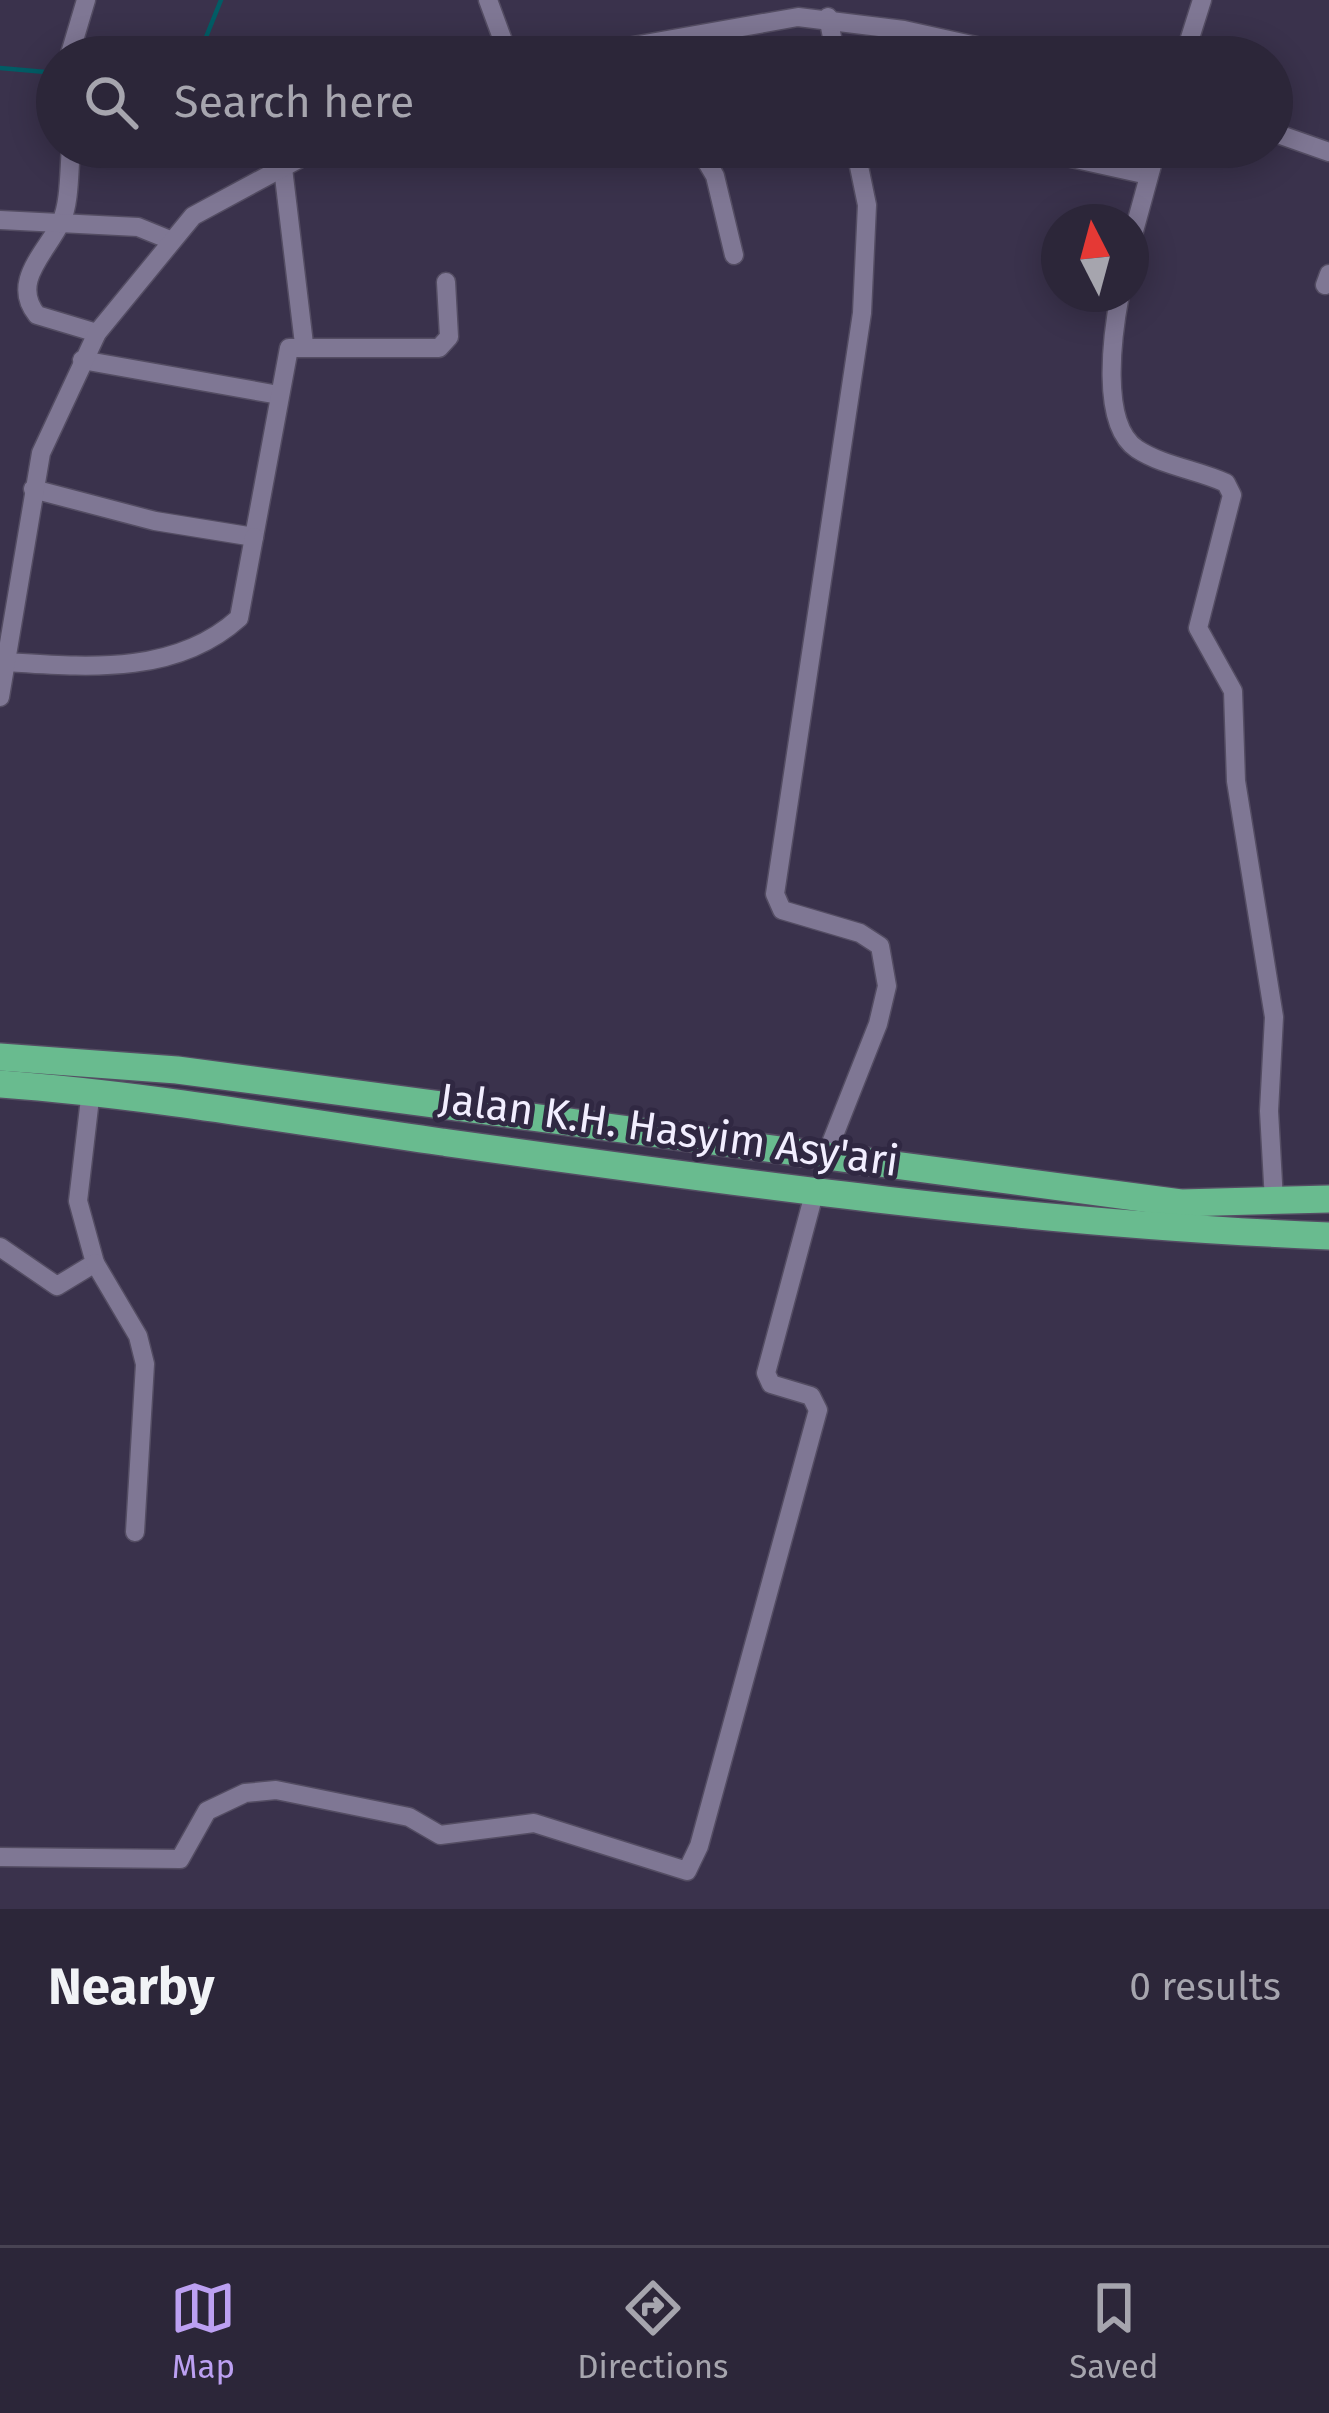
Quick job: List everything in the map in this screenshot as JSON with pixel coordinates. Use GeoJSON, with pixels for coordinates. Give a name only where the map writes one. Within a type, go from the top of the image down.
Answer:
{"type":"FeatureCollection","features":[{"type":"Feature","properties":{"kind":"highway","name":"Jalan K.H. Hasyim Asy'ari"},"geometry":{"type":"LineString","coordinates":[[0,1057],[176,1070],[1181,1203],[1329,1199]]}},
{"type":"Feature","properties":{"kind":"highway","name":"Jalan K.H. Hasyim Asy'ari"},"geometry":{"type":"LineString","coordinates":[[0,1084],[91,1090],[814,1194],[1142,1229],[1329,1236]]}},
{"type":"Feature","properties":{"kind":"highway"},"geometry":{"type":"LineString","coordinates":[[509,1115],[534,1132],[683,1159],[682,1168],[662,1173]]}},
{"type":"Feature","properties":{"kind":"highway"},"geometry":{"type":"LineString","coordinates":[[722,1144],[702,1148],[703,1161],[879,1185],[906,1204]]}},
{"type":"Feature","properties":{"kind":"street"},"geometry":{"type":"LineString","coordinates":[[75,36],[86,0]]}},
{"type":"Feature","properties":{"kind":"street"},"geometry":{"type":"LineString","coordinates":[[488,0],[501,36]]}},
{"type":"Feature","properties":{"kind":"street"},"geometry":{"type":"LineString","coordinates":[[1191,36],[1202,0]]}},
{"type":"Feature","properties":{"kind":"street"},"geometry":{"type":"LineString","coordinates":[[705,36],[817,11],[931,36]]}},
{"type":"Feature","properties":{"kind":"street"},"geometry":{"type":"LineString","coordinates":[[1293,139],[1329,152]]}},
{"type":"Feature","properties":{"kind":"street"},"geometry":{"type":"LineString","coordinates":[[69,168],[63,220],[29,274],[27,303],[54,323],[97,333]]}},
{"type":"Feature","properties":{"kind":"street"},"geometry":{"type":"LineString","coordinates":[[0,697],[33,489],[49,431],[82,360],[97,333],[193,216],[283,168],[304,344]]}},
{"type":"Feature","properties":{"kind":"street"},"geometry":{"type":"LineString","coordinates":[[710,168],[734,255]]}},
{"type":"Feature","properties":{"kind":"street"},"geometry":{"type":"LineString","coordinates":[[824,1158],[878,1024],[887,986],[880,946],[860,934],[782,910],[776,894],[862,313],[867,205],[859,168]]}},
{"type":"Feature","properties":{"kind":"street"},"geometry":{"type":"LineString","coordinates":[[1116,168],[1148,175]]}},
{"type":"Feature","properties":{"kind":"street"},"geometry":{"type":"LineString","coordinates":[[1141,204],[1150,168]]}},
{"type":"Feature","properties":{"kind":"street"},"geometry":{"type":"LineString","coordinates":[[0,220],[138,227],[170,239]]}},
{"type":"Feature","properties":{"kind":"street"},"geometry":{"type":"LineString","coordinates":[[6,662],[106,668],[190,648],[239,618],[290,348],[304,344],[445,345],[446,281]]}},
{"type":"Feature","properties":{"kind":"street"},"geometry":{"type":"LineString","coordinates":[[1118,312],[1112,358],[1114,397],[1125,436],[1143,452],[1226,483],[1233,500],[1198,628],[1232,686],[1236,781],[1274,1017],[1268,1111],[1274,1202]]}},
{"type":"Feature","properties":{"kind":"street"},"geometry":{"type":"LineString","coordinates":[[82,360],[279,395]]}},
{"type":"Feature","properties":{"kind":"street"},"geometry":{"type":"LineString","coordinates":[[33,489],[155,520],[254,537]]}},
{"type":"Feature","properties":{"kind":"street"},"geometry":{"type":"LineString","coordinates":[[91,1090],[78,1201],[95,1263],[137,1336],[145,1364],[135,1532]]}},
{"type":"Feature","properties":{"kind":"street"},"geometry":{"type":"LineString","coordinates":[[0,1857],[176,1860],[188,1852],[204,1813],[245,1793],[276,1790],[409,1817],[440,1835],[534,1823],[687,1871],[814,1428],[814,1398],[771,1384],[766,1373],[814,1194]]}},
{"type":"Feature","properties":{"kind":"street"},"geometry":{"type":"LineString","coordinates":[[0,1247],[57,1286],[95,1263]]}},
{"type":"Feature","properties":{"kind":"waterway"},"geometry":{"type":"LineString","coordinates":[[206,36],[221,0]]}},
{"type":"Feature","properties":{"kind":"waterway"},"geometry":{"type":"LineString","coordinates":[[0,68],[36,71]]}}]}
